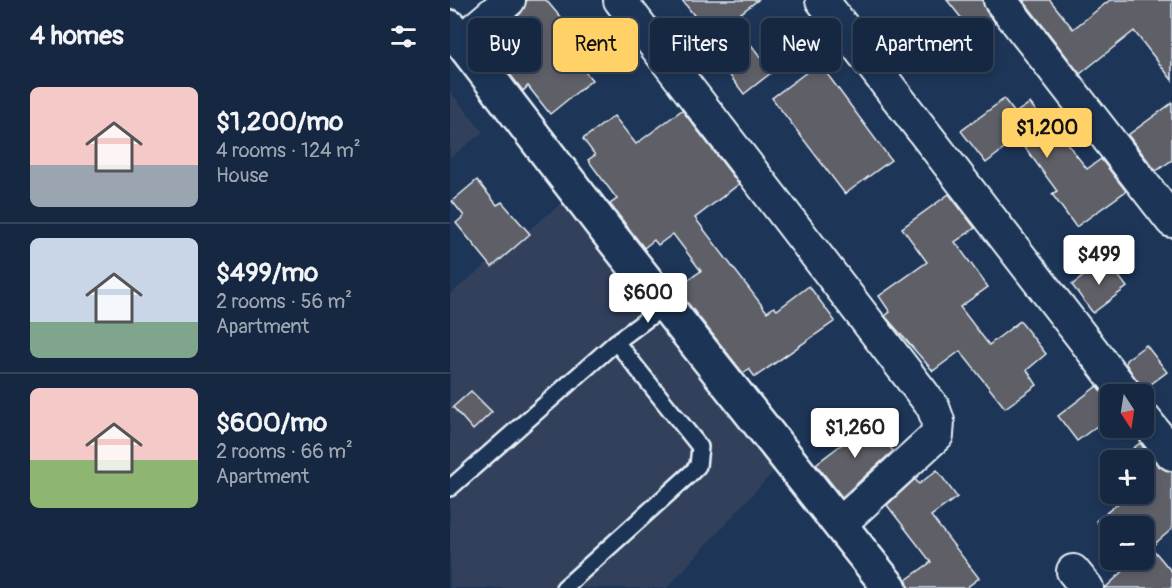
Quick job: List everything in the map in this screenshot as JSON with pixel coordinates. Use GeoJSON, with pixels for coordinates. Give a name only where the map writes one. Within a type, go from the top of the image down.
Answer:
{"type":"FeatureCollection","features":[{"type":"Feature","properties":{"kind":"street"},"geometry":{"type":"LineString","coordinates":[[509,0],[469,34],[453,38],[890,588]]}},
{"type":"Feature","properties":{"kind":"street"},"geometry":{"type":"LineString","coordinates":[[620,0],[933,407],[938,422],[937,435],[840,524]]}},
{"type":"Feature","properties":{"kind":"street"},"geometry":{"type":"LineString","coordinates":[[822,0],[1118,384]]}},
{"type":"Feature","properties":{"kind":"street"},"geometry":{"type":"LineString","coordinates":[[1000,0],[1172,221]]}},
{"type":"Feature","properties":{"kind":"street"},"geometry":{"type":"LineString","coordinates":[[1154,431],[1172,454]]}},
{"type":"Feature","properties":{"kind":"lane"},"geometry":{"type":"LineString","coordinates":[[450,488],[616,342],[666,305]]}},
{"type":"Feature","properties":{"kind":"lane"},"geometry":{"type":"LineString","coordinates":[[564,588],[690,474],[701,457],[700,447],[616,342]]}},
{"type":"Feature","properties":{"kind":"shaded area"},"geometry":{"type":"Polygon","coordinates":[[[450,91],[483,132],[450,158],[450,91]]]}},
{"type":"Feature","properties":{"kind":"shaded area"},"geometry":{"type":"Polygon","coordinates":[[[564,201],[774,471],[667,588],[450,588],[450,294],[564,201]]]}},
{"type":"Feature","properties":{"kind":"building"},"geometry":{"type":"Polygon","coordinates":[[[527,0],[546,0],[561,18],[553,18],[553,72],[585,72],[592,80],[550,114],[528,86],[523,91],[508,72],[541,72],[541,18],[516,18],[521,13],[527,0]]]}},
{"type":"Feature","properties":{"kind":"building"},"geometry":{"type":"Polygon","coordinates":[[[682,0],[758,0],[735,18],[696,18],[682,0]]]}},
{"type":"Feature","properties":{"kind":"building"},"geometry":{"type":"Polygon","coordinates":[[[947,0],[982,0],[991,18],[961,18],[947,0]]]}},
{"type":"Feature","properties":{"kind":"building"},"geometry":{"type":"Polygon","coordinates":[[[1023,0],[1050,0],[1073,29],[1110,0],[1172,0],[1172,80],[1134,31],[1080,74],[1023,0]]]}},
{"type":"Feature","properties":{"kind":"building"},"geometry":{"type":"Polygon","coordinates":[[[749,42],[761,58],[761,72],[772,72],[744,94],[727,72],[749,72],[749,42]]]}},
{"type":"Feature","properties":{"kind":"building"},"geometry":{"type":"Polygon","coordinates":[[[807,72],[826,72],[891,160],[845,194],[772,98],[807,72]]]}},
{"type":"Feature","properties":{"kind":"building"},"geometry":{"type":"Polygon","coordinates":[[[1004,99],[1015,113],[1030,103],[1055,136],[1059,133],[1087,169],[1101,159],[1126,191],[1076,227],[1052,194],[1057,191],[1018,138],[986,163],[961,131],[1004,99]]]}},
{"type":"Feature","properties":{"kind":"building"},"geometry":{"type":"Polygon","coordinates":[[[1172,103],[1172,160],[1156,171],[1128,135],[1172,103]]]}},
{"type":"Feature","properties":{"kind":"building"},"geometry":{"type":"Polygon","coordinates":[[[682,110],[739,184],[695,218],[767,312],[774,307],[777,310],[809,286],[835,321],[755,377],[749,369],[743,373],[676,288],[701,271],[673,234],[658,245],[654,240],[644,248],[610,204],[617,199],[588,160],[595,155],[583,139],[614,116],[636,144],[682,110]]]}},
{"type":"Feature","properties":{"kind":"building"},"geometry":{"type":"Polygon","coordinates":[[[477,180],[497,205],[502,202],[530,234],[492,267],[456,223],[464,216],[452,201],[477,180]]]}},
{"type":"Feature","properties":{"kind":"building"},"geometry":{"type":"Polygon","coordinates":[[[949,194],[975,228],[955,242],[988,287],[960,307],[989,345],[1020,321],[1046,354],[1027,370],[1037,385],[1005,408],[960,351],[933,371],[885,316],[890,312],[879,296],[927,262],[902,228],[949,194]]]}},
{"type":"Feature","properties":{"kind":"building"},"geometry":{"type":"Polygon","coordinates":[[[1106,259],[1127,287],[1093,313],[1072,285],[1106,259]]]}},
{"type":"Feature","properties":{"kind":"building"},"geometry":{"type":"Polygon","coordinates":[[[1146,345],[1167,372],[1151,384],[1139,384],[1126,364],[1126,360],[1146,345]]]}},
{"type":"Feature","properties":{"kind":"building"},"geometry":{"type":"Polygon","coordinates":[[[1097,386],[1100,390],[1100,424],[1077,441],[1058,416],[1097,386]]]}},
{"type":"Feature","properties":{"kind":"building"},"geometry":{"type":"Polygon","coordinates":[[[471,391],[492,412],[473,430],[453,407],[471,391]]]}},
{"type":"Feature","properties":{"kind":"building"},"geometry":{"type":"Polygon","coordinates":[[[871,422],[893,451],[842,497],[816,464],[871,422]]]}},
{"type":"Feature","properties":{"kind":"building"},"geometry":{"type":"Polygon","coordinates":[[[1140,443],[1145,450],[1131,450],[1140,443]]]}},
{"type":"Feature","properties":{"kind":"building"},"geometry":{"type":"Polygon","coordinates":[[[1154,461],[1158,466],[1172,472],[1172,529],[1154,544],[1154,516],[1102,516],[1117,504],[1154,504],[1154,461]]]}},
{"type":"Feature","properties":{"kind":"building"},"geometry":{"type":"Polygon","coordinates":[[[937,470],[957,497],[931,516],[979,578],[966,588],[908,588],[906,580],[931,562],[887,505],[915,479],[919,484],[937,470]]]}},
{"type":"Feature","properties":{"kind":"building"},"geometry":{"type":"Polygon","coordinates":[[[1154,551],[1172,572],[1172,588],[1105,588],[1124,570],[1154,570],[1154,551]]]}}]}
